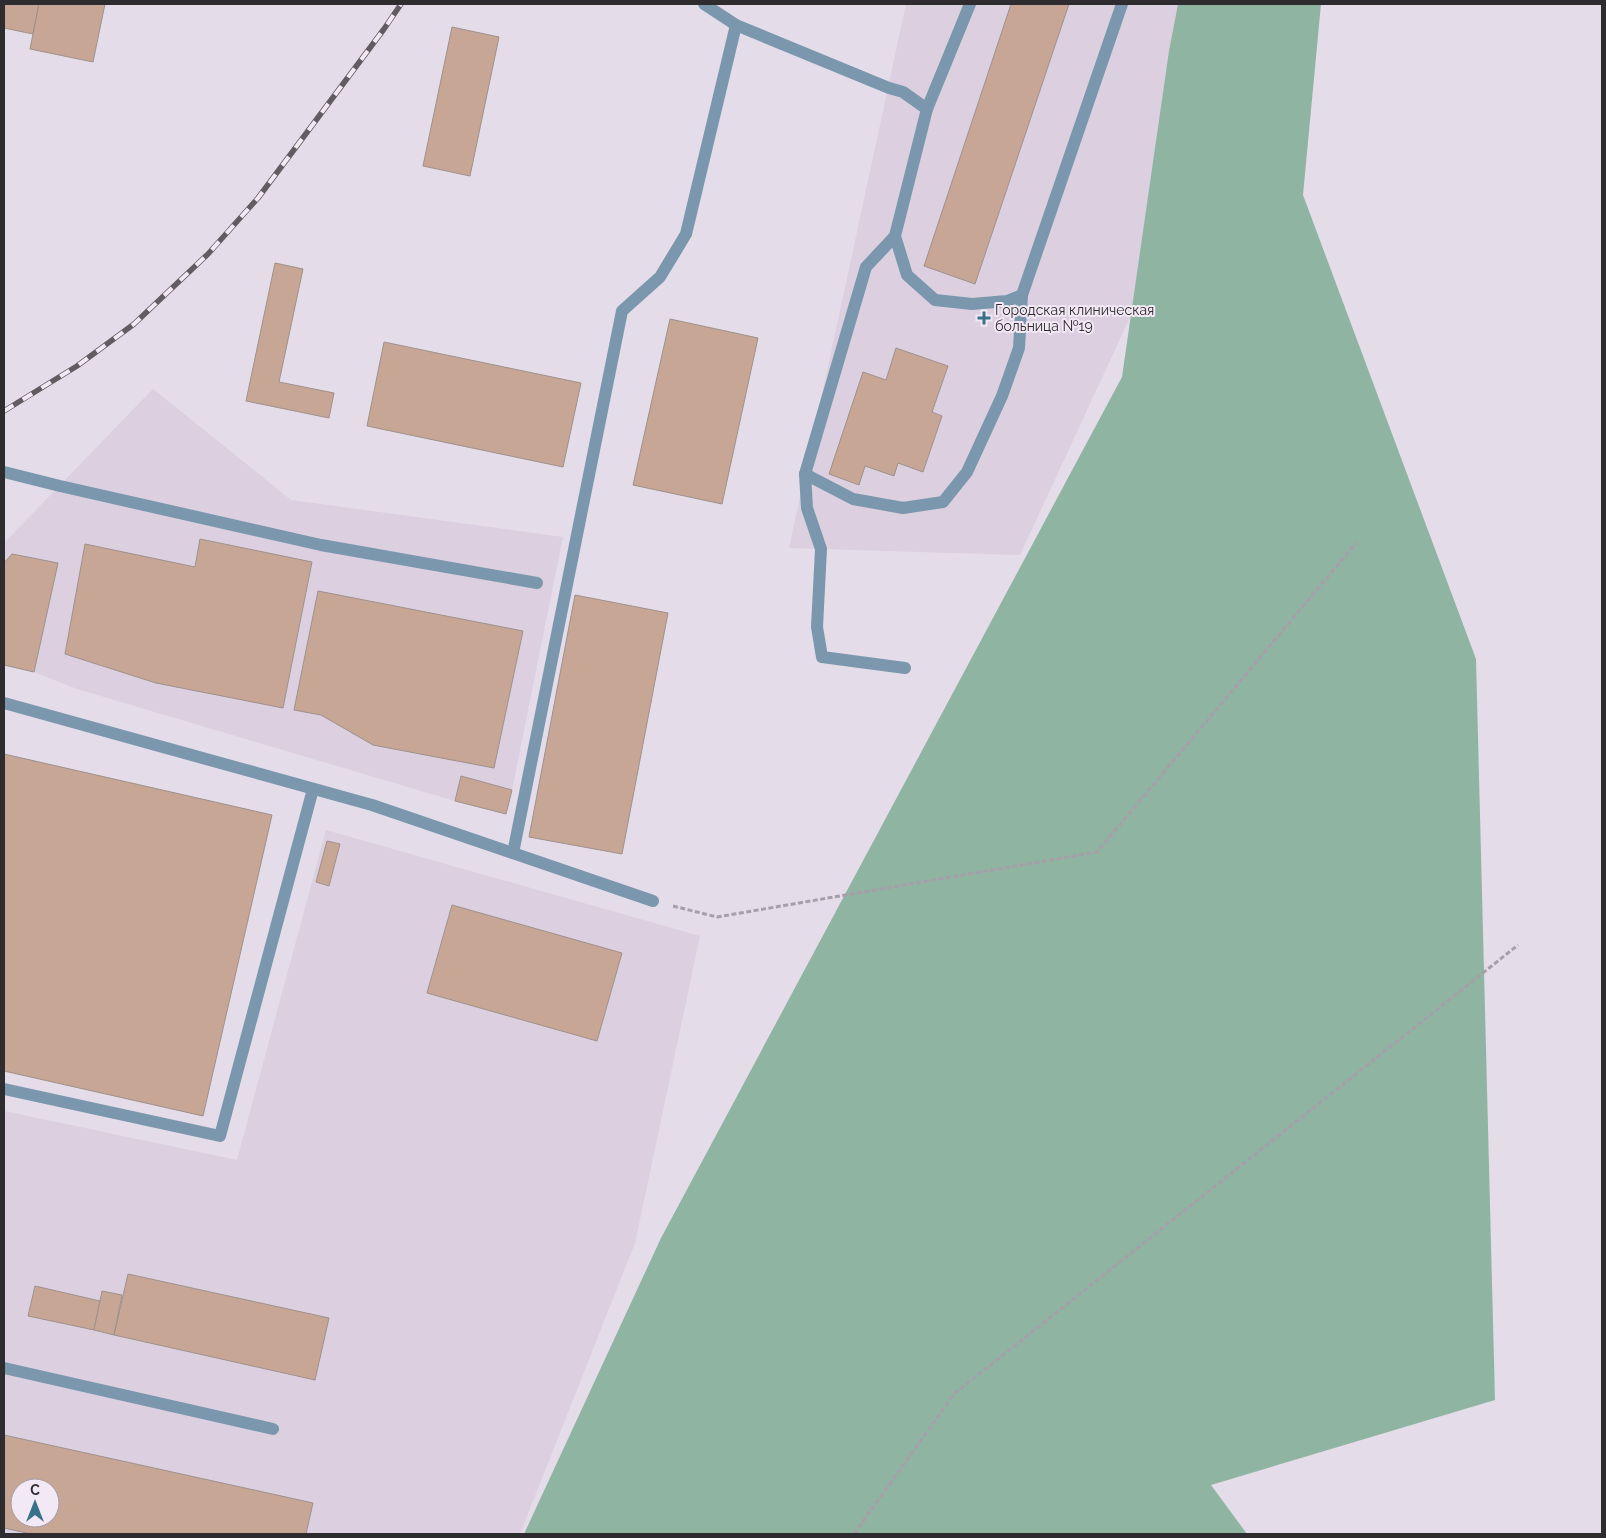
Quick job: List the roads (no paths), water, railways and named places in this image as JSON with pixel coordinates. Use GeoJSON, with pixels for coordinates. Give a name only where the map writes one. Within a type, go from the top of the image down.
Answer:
{"type":"FeatureCollection","features":[{"type":"Feature","properties":{"kind":"street"},"geometry":{"type":"LineString","coordinates":[[704,4],[736,25],[889,88],[903,92],[926,109]]}},
{"type":"Feature","properties":{"kind":"street"},"geometry":{"type":"LineString","coordinates":[[905,668],[822,658],[817,627],[821,549],[807,508],[805,474],[866,267],[895,236],[926,109],[970,4]]}},
{"type":"Feature","properties":{"kind":"street"},"geometry":{"type":"LineString","coordinates":[[805,474],[853,499],[902,508],[943,502],[967,472],[1002,396],[1019,348],[1022,295],[1122,4]]}},
{"type":"Feature","properties":{"kind":"street"},"geometry":{"type":"LineString","coordinates":[[513,853],[622,311],[660,277],[686,234],[736,25]]}},
{"type":"Feature","properties":{"kind":"street"},"geometry":{"type":"LineString","coordinates":[[895,236],[907,275],[935,300],[972,304],[1007,301],[1022,295]]}},
{"type":"Feature","properties":{"kind":"street"},"geometry":{"type":"LineString","coordinates":[[4,472],[320,545],[537,583]]}},
{"type":"Feature","properties":{"kind":"street"},"geometry":{"type":"LineString","coordinates":[[4,703],[372,805],[653,901]]}},
{"type":"Feature","properties":{"kind":"street"},"geometry":{"type":"LineString","coordinates":[[4,1089],[220,1136],[313,789]]}},
{"type":"Feature","properties":{"kind":"street"},"geometry":{"type":"LineString","coordinates":[[4,1368],[273,1428]]}},
{"type":"Feature","properties":{"kind":"railway"},"geometry":{"type":"LineString","coordinates":[[4,411],[77,366],[134,324],[208,254],[258,198],[401,4]]}},
{"type":"Feature","properties":{"kind":"place","name":"Городская клиническая больница №19"},"geometry":{"type":"Point","coordinates":[984,318]}}]}
